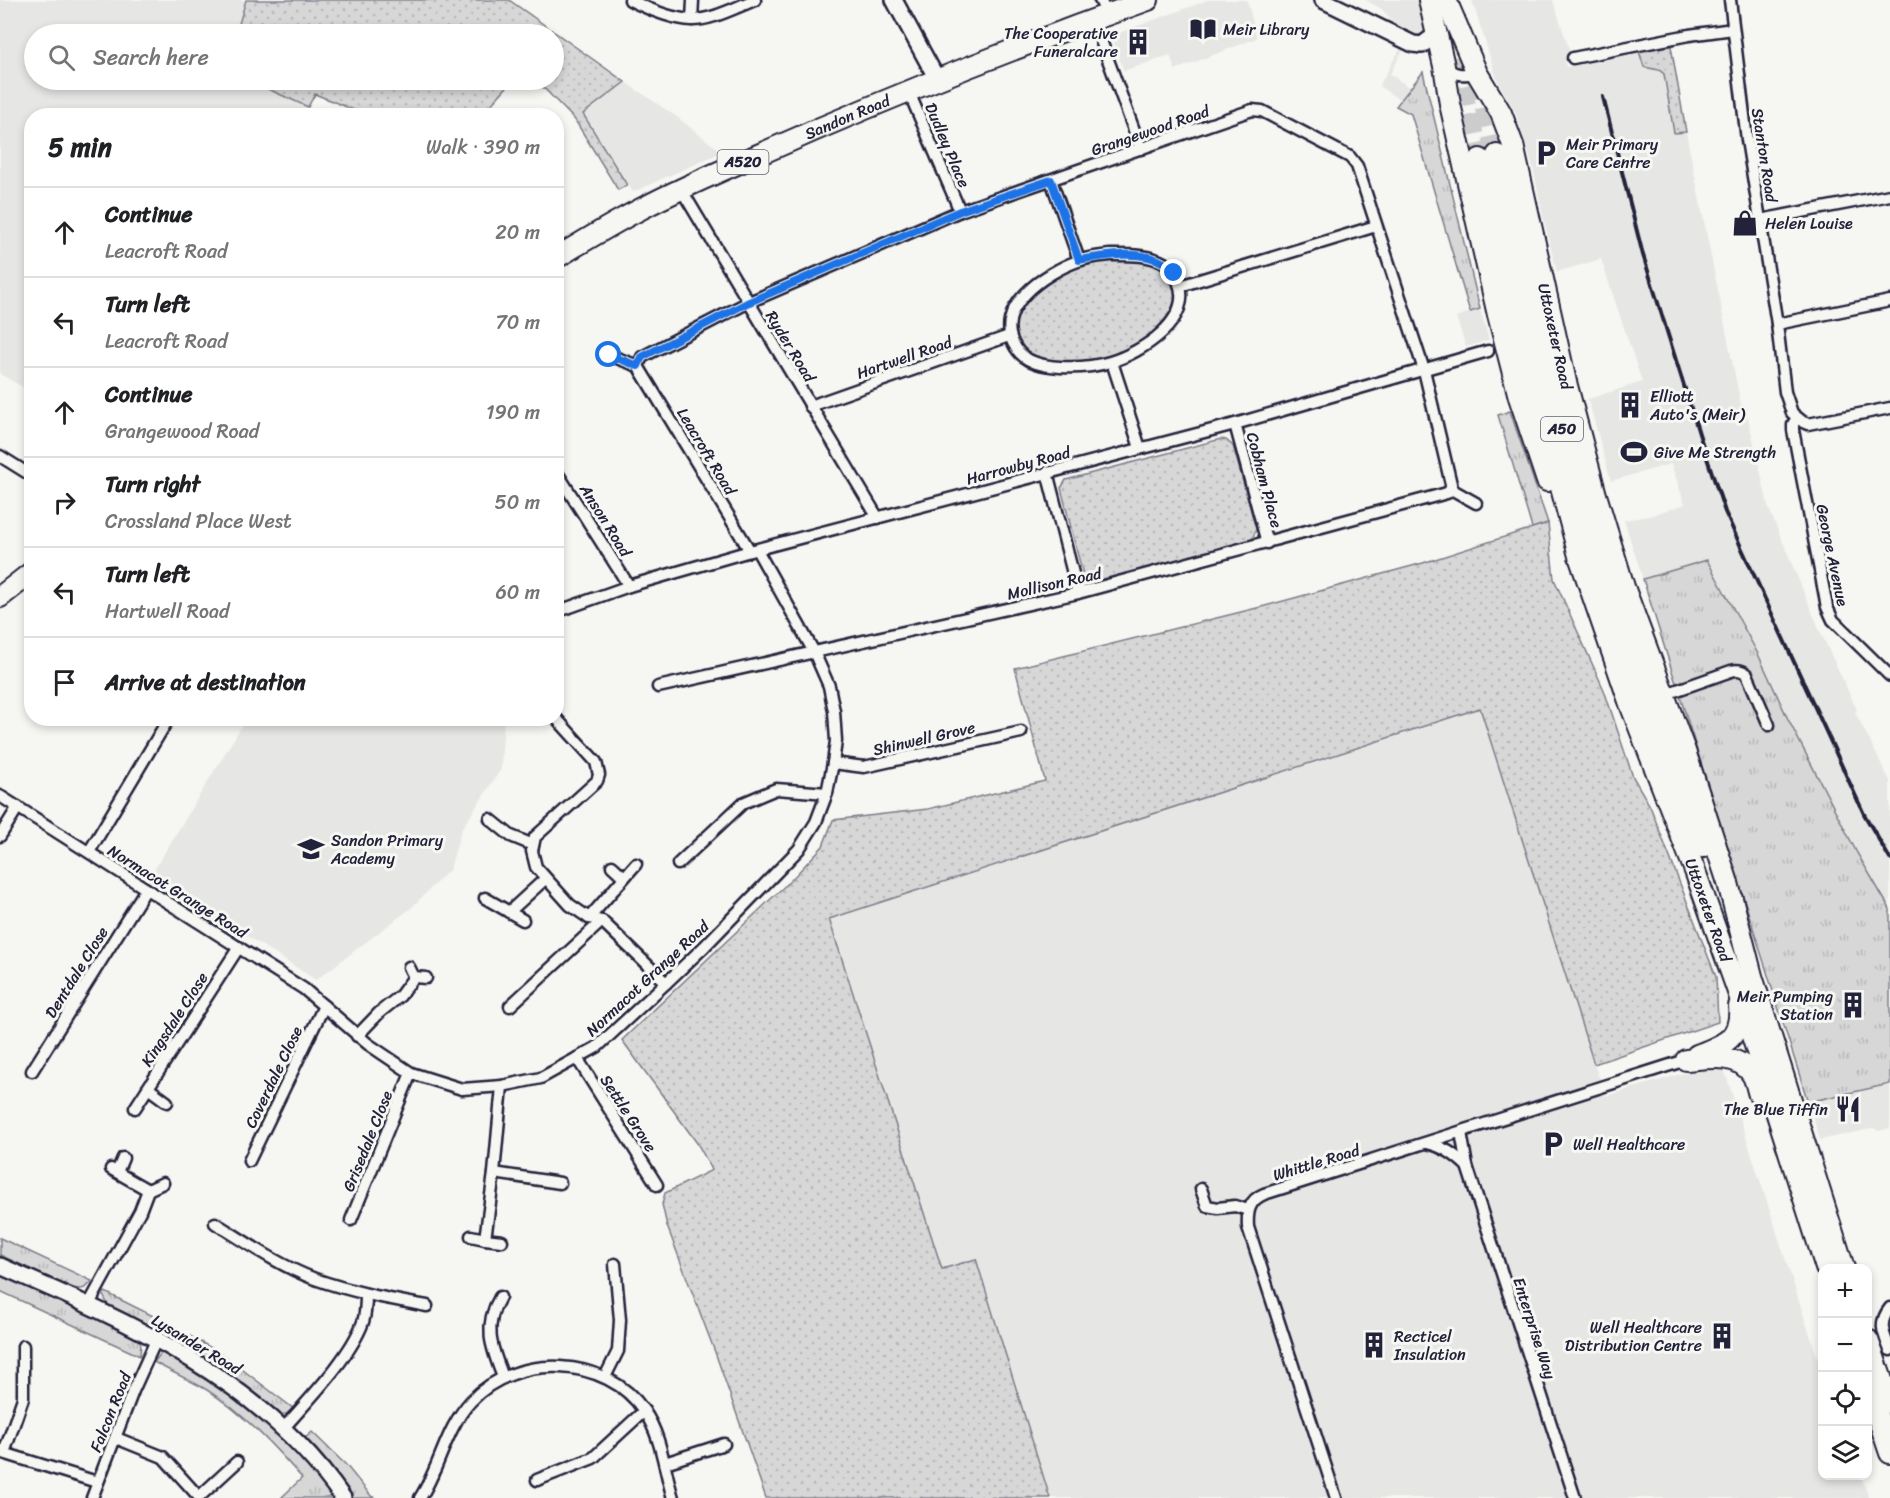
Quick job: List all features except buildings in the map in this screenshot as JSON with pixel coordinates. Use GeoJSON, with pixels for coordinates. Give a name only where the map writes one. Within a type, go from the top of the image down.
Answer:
{"type":"FeatureCollection","features":[{"type":"Feature","properties":{"kind":"highway","name":"Sandon Road"},"geometry":{"type":"LineString","coordinates":[[564,253],[602,230],[681,189],[908,90],[1100,11],[1148,0]]}},
{"type":"Feature","properties":{"kind":"highway"},"geometry":{"type":"LineString","coordinates":[[1429,0],[1438,33],[1450,104],[1519,397],[1541,466],[1562,521],[1579,556]]}},
{"type":"Feature","properties":{"kind":"highway","name":"Uttoxeter Road"},"geometry":{"type":"LineString","coordinates":[[1446,0],[1477,73],[1505,122],[1513,145],[1539,267],[1584,452],[1624,587],[1685,751],[1728,883],[1752,976],[1842,1264]]}},
{"type":"Feature","properties":{"kind":"highway","name":"A50"},"geometry":{"type":"LineString","coordinates":[[1579,556],[1524,346],[1489,157],[1595,555],[1645,698],[1752,976]]}},
{"type":"Feature","properties":{"kind":"highway","name":"Uttoxeter Road"},"geometry":{"type":"LineString","coordinates":[[1579,556],[1630,704],[1695,871],[1738,992],[1824,1264]]}},
{"type":"Feature","properties":{"kind":"highway"},"geometry":{"type":"LineString","coordinates":[[0,597],[24,578]]}},
{"type":"Feature","properties":{"kind":"highway"},"geometry":{"type":"LineString","coordinates":[[1686,1060],[1715,1048],[1733,1036],[1738,1029],[1740,1017],[1738,992]]}},
{"type":"Feature","properties":{"kind":"highway"},"geometry":{"type":"LineString","coordinates":[[1686,1060],[1715,1057],[1732,1059],[1744,1065],[1753,1077],[1774,1137],[1817,1241]]}},
{"type":"Feature","properties":{"kind":"highway"},"geometry":{"type":"LineString","coordinates":[[1872,1351],[1890,1403]]}},
{"type":"Feature","properties":{"kind":"highway"},"geometry":{"type":"LineString","coordinates":[[1872,1400],[1890,1453]]}},
{"type":"Feature","properties":{"kind":"street"},"geometry":{"type":"LineString","coordinates":[[630,0],[652,11],[693,20],[714,16],[755,0]]}},
{"type":"Feature","properties":{"kind":"street"},"geometry":{"type":"LineString","coordinates":[[693,0],[693,20]]}},
{"type":"Feature","properties":{"kind":"street"},"geometry":{"type":"LineString","coordinates":[[894,0],[937,79]]}},
{"type":"Feature","properties":{"kind":"street"},"geometry":{"type":"LineString","coordinates":[[1323,0],[1413,44],[1422,45],[1438,33]]}},
{"type":"Feature","properties":{"kind":"street","name":"Stanton Road"},"geometry":{"type":"LineString","coordinates":[[1730,0],[1747,140],[1777,324],[1785,392],[1792,413],[1797,418]]}},
{"type":"Feature","properties":{"kind":"street"},"geometry":{"type":"LineString","coordinates":[[1100,11],[1140,149]]}},
{"type":"Feature","properties":{"kind":"street"},"geometry":{"type":"LineString","coordinates":[[1573,58],[1689,35],[1733,29]]}},
{"type":"Feature","properties":{"kind":"street"},"geometry":{"type":"LineString","coordinates":[[1444,66],[1459,76],[1477,73]]}},
{"type":"Feature","properties":{"kind":"street","name":"Dudley Place"},"geometry":{"type":"LineString","coordinates":[[908,90],[960,211]]}},
{"type":"Feature","properties":{"kind":"street","name":"Grangewood Road"},"geometry":{"type":"LineString","coordinates":[[747,303],[960,211],[1252,110],[1262,111],[1350,157],[1357,166],[1424,370]]}},
{"type":"Feature","properties":{"kind":"street"},"geometry":{"type":"LineString","coordinates":[[1051,180],[1079,260]]}},
{"type":"Feature","properties":{"kind":"street","name":"Ryder Road"},"geometry":{"type":"LineString","coordinates":[[681,189],[747,303],[878,518]]}},
{"type":"Feature","properties":{"kind":"street"},"geometry":{"type":"LineString","coordinates":[[1760,220],[1890,195]]}},
{"type":"Feature","properties":{"kind":"street"},"geometry":{"type":"LineString","coordinates":[[1180,286],[1376,226]]}},
{"type":"Feature","properties":{"kind":"street"},"geometry":{"type":"LineString","coordinates":[[1125,255],[1151,258],[1163,263],[1174,273],[1180,286],[1181,303],[1168,326],[1144,346],[1112,362],[1085,368],[1038,364],[1017,351],[1009,336],[1008,326],[1011,314],[1025,295],[1051,274],[1079,260],[1125,255]]}},
{"type":"Feature","properties":{"kind":"street"},"geometry":{"type":"LineString","coordinates":[[1777,324],[1890,302]]}},
{"type":"Feature","properties":{"kind":"street"},"geometry":{"type":"LineString","coordinates":[[609,355],[638,366],[642,357],[747,303]]}},
{"type":"Feature","properties":{"kind":"street","name":"Hartwell Road"},"geometry":{"type":"LineString","coordinates":[[810,406],[1009,336]]}},
{"type":"Feature","properties":{"kind":"street","name":"Harrowby Road"},"geometry":{"type":"LineString","coordinates":[[564,609],[629,586],[754,550],[1234,424],[1488,351]]}},
{"type":"Feature","properties":{"kind":"street"},"geometry":{"type":"LineString","coordinates":[[1112,362],[1140,448]]}},
{"type":"Feature","properties":{"kind":"street","name":"Leacroft Road"},"geometry":{"type":"LineString","coordinates":[[638,366],[754,550]]}},
{"type":"Feature","properties":{"kind":"street"},"geometry":{"type":"LineString","coordinates":[[1424,370],[1451,489],[1476,503]]}},
{"type":"Feature","properties":{"kind":"street"},"geometry":{"type":"LineString","coordinates":[[1797,418],[1808,424],[1890,408]]}},
{"type":"Feature","properties":{"kind":"street","name":"George Avenue"},"geometry":{"type":"LineString","coordinates":[[1797,418],[1793,424],[1793,430],[1827,607],[1833,620],[1890,676]]}},
{"type":"Feature","properties":{"kind":"street","name":"Cobham Place"},"geometry":{"type":"LineString","coordinates":[[1234,424],[1267,543]]}},
{"type":"Feature","properties":{"kind":"street"},"geometry":{"type":"LineString","coordinates":[[0,456],[24,471]]}},
{"type":"Feature","properties":{"kind":"street"},"geometry":{"type":"LineString","coordinates":[[1047,472],[1078,593]]}},
{"type":"Feature","properties":{"kind":"street","name":"Anson Road"},"geometry":{"type":"LineString","coordinates":[[564,484],[629,586]]}},
{"type":"Feature","properties":{"kind":"street","name":"Mollison Road"},"geometry":{"type":"LineString","coordinates":[[658,687],[1078,593],[1447,493],[1451,489]]}},
{"type":"Feature","properties":{"kind":"street","name":"Normacot Grange Road"},"geometry":{"type":"LineString","coordinates":[[0,796],[304,989],[357,1035],[411,1073],[462,1089],[502,1086],[541,1078],[597,1047],[666,983],[799,849],[816,822],[827,793],[833,763],[836,741],[834,711],[828,686],[814,652],[754,550]]}},
{"type":"Feature","properties":{"kind":"street"},"geometry":{"type":"LineString","coordinates":[[1666,702],[1738,669],[1747,674],[1769,725]]}},
{"type":"Feature","properties":{"kind":"street"},"geometry":{"type":"LineString","coordinates":[[89,852],[161,726]]}},
{"type":"Feature","properties":{"kind":"street"},"geometry":{"type":"LineString","coordinates":[[563,726],[596,762],[599,775],[597,781],[535,837],[532,851],[536,867],[570,905],[589,918],[602,921],[666,983]]}},
{"type":"Feature","properties":{"kind":"street","name":"Shinwell Grove"},"geometry":{"type":"LineString","coordinates":[[833,763],[864,767],[1021,732]]}},
{"type":"Feature","properties":{"kind":"street"},"geometry":{"type":"LineString","coordinates":[[678,864],[743,803],[776,789],[827,793]]}},
{"type":"Feature","properties":{"kind":"street"},"geometry":{"type":"LineString","coordinates":[[0,836],[18,807]]}},
{"type":"Feature","properties":{"kind":"street"},"geometry":{"type":"LineString","coordinates":[[490,819],[511,836],[534,845]]}},
{"type":"Feature","properties":{"kind":"street"},"geometry":{"type":"LineString","coordinates":[[589,918],[636,864]]}},
{"type":"Feature","properties":{"kind":"street"},"geometry":{"type":"LineString","coordinates":[[612,866],[624,877]]}},
{"type":"Feature","properties":{"kind":"street"},"geometry":{"type":"LineString","coordinates":[[509,912],[545,879]]}},
{"type":"Feature","properties":{"kind":"street","name":"Dentdale Close"},"geometry":{"type":"LineString","coordinates":[[32,1071],[146,889]]}},
{"type":"Feature","properties":{"kind":"street"},"geometry":{"type":"LineString","coordinates":[[485,898],[523,920]]}},
{"type":"Feature","properties":{"kind":"street"},"geometry":{"type":"LineString","coordinates":[[510,1006],[602,921]]}},
{"type":"Feature","properties":{"kind":"street","name":"Kingsdale Close"},"geometry":{"type":"LineString","coordinates":[[135,1108],[239,947]]}},
{"type":"Feature","properties":{"kind":"street"},"geometry":{"type":"LineString","coordinates":[[357,1035],[400,996],[411,972],[426,978]]}},
{"type":"Feature","properties":{"kind":"street","name":"Coverdale Close"},"geometry":{"type":"LineString","coordinates":[[249,1161],[324,1006]]}},
{"type":"Feature","properties":{"kind":"street","name":"Settle Grove"},"geometry":{"type":"LineString","coordinates":[[577,1058],[657,1185]]}},
{"type":"Feature","properties":{"kind":"street","name":"Whittle Road"},"geometry":{"type":"LineString","coordinates":[[1248,1210],[1253,1201],[1264,1194],[1686,1060]]}},
{"type":"Feature","properties":{"kind":"street","name":"Grisedale Close"},"geometry":{"type":"LineString","coordinates":[[351,1220],[411,1073]]}},
{"type":"Feature","properties":{"kind":"street"},"geometry":{"type":"LineString","coordinates":[[485,1239],[502,1086]]}},
{"type":"Feature","properties":{"kind":"street"},"geometry":{"type":"LineString","coordinates":[[148,1088],[167,1102]]}},
{"type":"Feature","properties":{"kind":"street","name":"Enterprise Way"},"geometry":{"type":"LineString","coordinates":[[1461,1132],[1467,1166],[1575,1498]]}},
{"type":"Feature","properties":{"kind":"street"},"geometry":{"type":"LineString","coordinates":[[1427,1143],[1442,1147],[1467,1166]]}},
{"type":"Feature","properties":{"kind":"street"},"geometry":{"type":"LineString","coordinates":[[123,1158],[114,1171],[148,1191]]}},
{"type":"Feature","properties":{"kind":"street"},"geometry":{"type":"LineString","coordinates":[[494,1173],[560,1183]]}},
{"type":"Feature","properties":{"kind":"street"},"geometry":{"type":"LineString","coordinates":[[88,1306],[140,1211],[148,1191],[163,1183]]}},
{"type":"Feature","properties":{"kind":"street"},"geometry":{"type":"LineString","coordinates":[[1201,1189],[1207,1206],[1218,1208],[1235,1206],[1248,1210],[1248,1227],[1336,1498]]}},
{"type":"Feature","properties":{"kind":"street"},"geometry":{"type":"LineString","coordinates":[[215,1222],[262,1253],[313,1278],[366,1294],[427,1306]]}},
{"type":"Feature","properties":{"kind":"street"},"geometry":{"type":"LineString","coordinates":[[471,1236],[502,1241]]}},
{"type":"Feature","properties":{"kind":"street"},"geometry":{"type":"LineString","coordinates":[[605,1377],[618,1351],[620,1320],[615,1264]]}},
{"type":"Feature","properties":{"kind":"street","name":"Lysander Road"},"geometry":{"type":"LineString","coordinates":[[0,1266],[157,1338],[233,1386],[283,1430],[326,1475],[343,1498]]}},
{"type":"Feature","properties":{"kind":"street"},"geometry":{"type":"LineString","coordinates":[[283,1430],[329,1376],[356,1338],[364,1320],[366,1294]]}},
{"type":"Feature","properties":{"kind":"street"},"geometry":{"type":"LineString","coordinates":[[500,1297],[492,1310],[490,1324],[492,1349],[503,1377]]}},
{"type":"Feature","properties":{"kind":"street"},"geometry":{"type":"LineString","coordinates":[[1890,1308],[1882,1323],[1890,1350]]}},
{"type":"Feature","properties":{"kind":"street","name":"Falcon Road"},"geometry":{"type":"LineString","coordinates":[[92,1498],[133,1391],[157,1338]]}},
{"type":"Feature","properties":{"kind":"street"},"geometry":{"type":"LineString","coordinates":[[23,1346],[23,1398],[2,1453],[98,1482]]}},
{"type":"Feature","properties":{"kind":"street"},"geometry":{"type":"LineString","coordinates":[[420,1498],[431,1481],[449,1434],[471,1401],[503,1377],[547,1366],[574,1367],[605,1377],[632,1396],[644,1411],[657,1436],[673,1498]]}},
{"type":"Feature","properties":{"kind":"street"},"geometry":{"type":"LineString","coordinates":[[537,1480],[593,1458],[644,1411]]}},
{"type":"Feature","properties":{"kind":"street"},"geometry":{"type":"LineString","coordinates":[[116,1438],[163,1457],[199,1497],[237,1462]]}},
{"type":"Feature","properties":{"kind":"street"},"geometry":{"type":"LineString","coordinates":[[665,1463],[724,1444]]}},
{"type":"Feature","properties":{"kind":"shaded area"},"geometry":{"type":"Polygon","coordinates":[[[0,0],[246,0],[239,24],[24,24],[24,90],[270,90],[308,107],[24,108],[24,388],[0,374],[0,0]]]}},
{"type":"Feature","properties":{"kind":"shaded area"},"geometry":{"type":"Polygon","coordinates":[[[1208,0],[1247,0],[1257,38],[1175,70],[1170,55],[1124,71],[1113,41],[1116,34],[1208,0]]]}},
{"type":"Feature","properties":{"kind":"shaded area"},"geometry":{"type":"Polygon","coordinates":[[[1365,0],[1419,0],[1426,24],[1424,31],[1418,35],[1405,33],[1382,9],[1365,0]]]}},
{"type":"Feature","properties":{"kind":"shaded area"},"geometry":{"type":"Polygon","coordinates":[[[1472,0],[1553,0],[1573,61],[1565,62],[1566,67],[1639,51],[1644,67],[1659,70],[1664,74],[1674,133],[1686,132],[1741,405],[1745,405],[1769,509],[1820,631],[1857,710],[1855,712],[1890,781],[1890,909],[1857,853],[1788,719],[1758,654],[1707,560],[1643,579],[1624,520],[1649,516],[1685,504],[1671,464],[1611,481],[1588,399],[1642,382],[1601,259],[1557,272],[1533,167],[1516,114],[1498,82],[1472,0]]]}},
{"type":"Feature","properties":{"kind":"shaded area"},"geometry":{"type":"Polygon","coordinates":[[[1400,49],[1403,50],[1390,74],[1410,88],[1400,100],[1379,86],[1400,49]]]}},
{"type":"Feature","properties":{"kind":"shaded area"},"geometry":{"type":"Polygon","coordinates":[[[625,82],[677,117],[722,152],[633,192],[583,113],[625,82]]]}},
{"type":"Feature","properties":{"kind":"shaded area"},"geometry":{"type":"Polygon","coordinates":[[[1480,309],[1489,340],[1466,347],[1456,317],[1480,309]]]}},
{"type":"Feature","properties":{"kind":"shaded area"},"geometry":{"type":"Polygon","coordinates":[[[1481,708],[1606,1096],[1712,1065],[1724,1069],[1818,1360],[1818,1480],[1862,1480],[1869,1498],[1050,1498],[976,1259],[942,1270],[829,919],[1481,708]]]}},
{"type":"Feature","properties":{"kind":"shaded area","name":"Sandon Primary Academy"},"geometry":{"type":"Polygon","coordinates":[[[242,726],[504,726],[501,769],[461,830],[450,869],[411,908],[316,980],[151,875],[242,726]]]}},
{"type":"Feature","properties":{"kind":"shaded area"},"geometry":{"type":"Polygon","coordinates":[[[1890,1084],[1890,1128],[1879,1131],[1873,1128],[1820,1140],[1808,1102],[1890,1084]]]}},
{"type":"Feature","properties":{"kind":"green space"},"geometry":{"type":"Polygon","coordinates":[[[246,0],[509,0],[543,24],[239,24],[246,0]]]}},
{"type":"Feature","properties":{"kind":"green space"},"geometry":{"type":"Polygon","coordinates":[[[564,39],[625,82],[583,114],[627,185],[618,190],[575,120],[546,90],[564,90],[564,39]]]}},
{"type":"Feature","properties":{"kind":"green space"},"geometry":{"type":"Polygon","coordinates":[[[1671,46],[1686,132],[1674,133],[1664,74],[1659,70],[1644,67],[1639,51],[1671,46]]]}},
{"type":"Feature","properties":{"kind":"green space"},"geometry":{"type":"Polygon","coordinates":[[[1423,72],[1480,309],[1470,312],[1411,114],[1396,106],[1423,72]]]}},
{"type":"Feature","properties":{"kind":"green space"},"geometry":{"type":"Polygon","coordinates":[[[270,90],[504,90],[488,108],[349,108],[315,94],[308,107],[270,90]]]}},
{"type":"Feature","properties":{"kind":"green space"},"geometry":{"type":"Polygon","coordinates":[[[1110,260],[1136,260],[1154,264],[1170,276],[1176,296],[1174,308],[1158,329],[1123,352],[1094,361],[1051,361],[1034,357],[1025,351],[1015,334],[1015,321],[1020,309],[1030,298],[1042,287],[1068,272],[1087,264],[1110,260]]]}},
{"type":"Feature","properties":{"kind":"green space"},"geometry":{"type":"Polygon","coordinates":[[[1510,411],[1548,523],[1532,528],[1498,415],[1510,411]]]}},
{"type":"Feature","properties":{"kind":"green space"},"geometry":{"type":"Polygon","coordinates":[[[1221,439],[1233,446],[1256,529],[1252,540],[1249,543],[1093,583],[1084,579],[1061,488],[1066,480],[1221,439]]]}},
{"type":"Feature","properties":{"kind":"green space"},"geometry":{"type":"Polygon","coordinates":[[[1548,523],[1554,579],[1604,690],[1633,777],[1650,806],[1716,977],[1718,1022],[1594,1064],[1480,708],[829,919],[942,1269],[976,1259],[1050,1498],[766,1498],[715,1352],[667,1226],[662,1204],[665,1193],[712,1170],[697,1143],[622,1040],[791,880],[823,846],[833,820],[928,809],[1045,781],[1015,668],[1265,606],[1423,563],[1548,523]]]}},
{"type":"Feature","properties":{"kind":"green space"},"geometry":{"type":"Polygon","coordinates":[[[1707,560],[1758,654],[1788,719],[1857,853],[1890,909],[1890,1084],[1808,1102],[1643,579],[1707,560]]]}},
{"type":"Feature","properties":{"kind":"green space"},"geometry":{"type":"Polygon","coordinates":[[[0,1238],[92,1281],[87,1287],[76,1289],[0,1255],[0,1238]]]}},
{"type":"Feature","properties":{"kind":"green space"},"geometry":{"type":"Polygon","coordinates":[[[0,1272],[135,1335],[141,1340],[140,1356],[0,1291],[0,1272]]]}},
{"type":"Feature","properties":{"kind":"green space"},"geometry":{"type":"Polygon","coordinates":[[[105,1292],[222,1354],[294,1409],[286,1414],[278,1415],[252,1391],[215,1364],[156,1329],[108,1305],[103,1295],[105,1292]]]}},
{"type":"Feature","properties":{"kind":"green space"},"geometry":{"type":"Polygon","coordinates":[[[163,1351],[199,1369],[273,1427],[336,1498],[281,1498],[302,1478],[269,1442],[233,1409],[207,1390],[154,1362],[163,1351]]]}},
{"type":"Feature","properties":{"kind":"green space"},"geometry":{"type":"Polygon","coordinates":[[[312,1432],[346,1465],[375,1498],[352,1498],[303,1440],[312,1432]]]}},
{"type":"Feature","properties":{"kind":"tunnel"},"geometry":{"type":"LineString","coordinates":[[1436,0],[1447,32],[1480,159]]}},
{"type":"Feature","properties":{"kind":"tunnel"},"geometry":{"type":"LineString","coordinates":[[1477,78],[1497,155]]}},
{"type":"Feature","properties":{"kind":"railway"},"geometry":{"type":"LineString","coordinates":[[1603,97],[1643,255],[1725,512],[1864,814],[1890,859]]}},
{"type":"Feature","properties":{"kind":"place","name":"Meir Library"},"geometry":{"type":"Point","coordinates":[1203,29]}},
{"type":"Feature","properties":{"kind":"place","name":"The Cooperative Funeralcare"},"geometry":{"type":"Point","coordinates":[1138,42]}},
{"type":"Feature","properties":{"kind":"place","name":"Meir Primary Care Centre"},"geometry":{"type":"Point","coordinates":[1546,153]}},
{"type":"Feature","properties":{"kind":"place","name":"Helen Louise"},"geometry":{"type":"Point","coordinates":[1745,223]}},
{"type":"Feature","properties":{"kind":"place","name":"Elliott Auto's (Meir)"},"geometry":{"type":"Point","coordinates":[1630,405]}},
{"type":"Feature","properties":{"kind":"place","name":"Give Me Strength"},"geometry":{"type":"Point","coordinates":[1634,452]}},
{"type":"Feature","properties":{"kind":"place","name":"Sandon Primary Academy"},"geometry":{"type":"Point","coordinates":[311,849]}},
{"type":"Feature","properties":{"kind":"place","name":"Meir Pumping Station"},"geometry":{"type":"Point","coordinates":[1853,1005]}},
{"type":"Feature","properties":{"kind":"place","name":"The Blue Tiffin"},"geometry":{"type":"Point","coordinates":[1848,1109]}},
{"type":"Feature","properties":{"kind":"place","name":"Well Healthcare"},"geometry":{"type":"Point","coordinates":[1553,1144]}},
{"type":"Feature","properties":{"kind":"place","name":"Well Healthcare Distribution Centre"},"geometry":{"type":"Point","coordinates":[1722,1336]}},
{"type":"Feature","properties":{"kind":"place","name":"Recticel Insulation"},"geometry":{"type":"Point","coordinates":[1374,1345]}},
{"type":"Feature","properties":{"kind":"route"},"geometry":{"type":"LineString","coordinates":[[609,355],[638,366],[642,357],[747,303],[960,211],[1051,180],[1079,260],[1110,255],[1138,256],[1163,263],[1174,273]]}}]}
